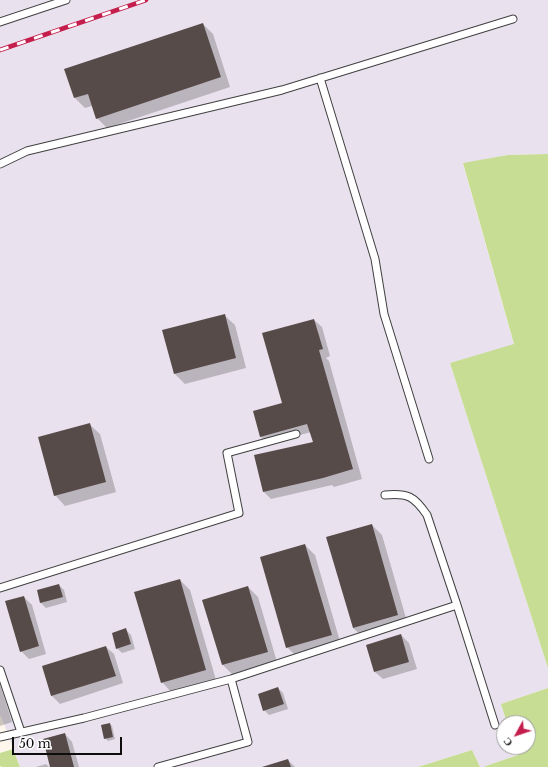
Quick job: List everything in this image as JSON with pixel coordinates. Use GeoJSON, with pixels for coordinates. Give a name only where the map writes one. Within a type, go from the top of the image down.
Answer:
{"type":"FeatureCollection","features":[{"type":"Feature","properties":{"kind":"lane"},"geometry":{"type":"LineString","coordinates":[[0,22],[66,0]]}},
{"type":"Feature","properties":{"kind":"lane"},"geometry":{"type":"LineString","coordinates":[[0,164],[27,151],[282,90],[513,19]]}},
{"type":"Feature","properties":{"kind":"lane"},"geometry":{"type":"LineString","coordinates":[[320,78],[375,259],[384,314],[428,459]]}},
{"type":"Feature","properties":{"kind":"lane"},"geometry":{"type":"LineString","coordinates":[[0,588],[239,513],[226,453],[296,434]]}},
{"type":"Feature","properties":{"kind":"lane"},"geometry":{"type":"LineString","coordinates":[[385,495],[394,494],[408,496],[419,503],[427,515],[495,725]]}},
{"type":"Feature","properties":{"kind":"lane"},"geometry":{"type":"LineString","coordinates":[[0,737],[84,718],[231,679],[457,605]]}},
{"type":"Feature","properties":{"kind":"lane"},"geometry":{"type":"LineString","coordinates":[[0,670],[21,732]]}},
{"type":"Feature","properties":{"kind":"lane"},"geometry":{"type":"LineString","coordinates":[[158,767],[248,742],[231,679]]}},
{"type":"Feature","properties":{"kind":"shaded area"},"geometry":{"type":"Polygon","coordinates":[[[0,0],[548,0],[548,154],[508,155],[463,164],[514,345],[450,363],[548,668],[548,688],[501,704],[504,715],[496,715],[496,755],[518,755],[483,767],[480,767],[472,750],[418,767],[20,767],[0,716],[0,0]]]}},
{"type":"Feature","properties":{"kind":"green space"},"geometry":{"type":"Polygon","coordinates":[[[548,154],[548,668],[450,363],[514,344],[463,163],[508,155],[548,154]]]}},
{"type":"Feature","properties":{"kind":"green space"},"geometry":{"type":"Polygon","coordinates":[[[548,688],[548,767],[483,767],[518,755],[536,755],[536,715],[504,715],[501,704],[548,688]]]}},
{"type":"Feature","properties":{"kind":"green space"},"geometry":{"type":"Polygon","coordinates":[[[13,749],[20,767],[0,766],[0,753],[13,749]]]}},
{"type":"Feature","properties":{"kind":"green space"},"geometry":{"type":"Polygon","coordinates":[[[472,750],[480,767],[418,767],[472,750]]]}},
{"type":"Feature","properties":{"kind":"building"},"geometry":{"type":"Polygon","coordinates":[[[203,23],[221,77],[96,119],[88,94],[74,98],[64,69],[203,23]]]}},
{"type":"Feature","properties":{"kind":"building"},"geometry":{"type":"Polygon","coordinates":[[[225,314],[236,358],[174,374],[162,330],[225,314]]]}},
{"type":"Feature","properties":{"kind":"building"},"geometry":{"type":"Polygon","coordinates":[[[314,319],[323,349],[319,350],[353,469],[323,478],[263,492],[254,455],[313,442],[307,424],[260,437],[253,411],[282,403],[262,333],[314,319]]]}},
{"type":"Feature","properties":{"kind":"building"},"geometry":{"type":"Polygon","coordinates":[[[90,423],[106,482],[54,496],[38,437],[90,423]]]}},
{"type":"Feature","properties":{"kind":"building"},"geometry":{"type":"Polygon","coordinates":[[[372,524],[398,615],[353,628],[326,537],[372,524]]]}},
{"type":"Feature","properties":{"kind":"building"},"geometry":{"type":"Polygon","coordinates":[[[305,544],[332,635],[286,648],[260,557],[305,544]]]}},
{"type":"Feature","properties":{"kind":"building"},"geometry":{"type":"Polygon","coordinates":[[[180,579],[206,670],[161,683],[134,592],[180,579]]]}},
{"type":"Feature","properties":{"kind":"building"},"geometry":{"type":"Polygon","coordinates":[[[59,584],[63,597],[40,603],[37,590],[59,584]]]}},
{"type":"Feature","properties":{"kind":"building"},"geometry":{"type":"Polygon","coordinates":[[[248,586],[268,652],[222,665],[202,600],[248,586]]]}},
{"type":"Feature","properties":{"kind":"building"},"geometry":{"type":"Polygon","coordinates":[[[24,596],[39,646],[20,652],[5,601],[24,596]]]}},
{"type":"Feature","properties":{"kind":"building"},"geometry":{"type":"Polygon","coordinates":[[[126,628],[131,644],[116,649],[112,633],[126,628]]]}},
{"type":"Feature","properties":{"kind":"building"},"geometry":{"type":"Polygon","coordinates":[[[401,634],[409,662],[374,672],[366,645],[401,634]]]}},
{"type":"Feature","properties":{"kind":"building"},"geometry":{"type":"Polygon","coordinates":[[[106,646],[116,676],[51,696],[42,666],[106,646]]]}},
{"type":"Feature","properties":{"kind":"building"},"geometry":{"type":"Polygon","coordinates":[[[278,687],[284,704],[263,711],[258,694],[278,687]]]}},
{"type":"Feature","properties":{"kind":"building"},"geometry":{"type":"Polygon","coordinates":[[[110,723],[113,737],[104,739],[101,725],[110,723]]]}},
{"type":"Feature","properties":{"kind":"building"},"geometry":{"type":"Polygon","coordinates":[[[65,733],[74,767],[50,767],[43,739],[65,733]]]}},
{"type":"Feature","properties":{"kind":"building"},"geometry":{"type":"Polygon","coordinates":[[[288,759],[291,767],[262,767],[288,759]]]}},
{"type":"Feature","properties":{"kind":"railway"},"geometry":{"type":"LineString","coordinates":[[0,50],[146,0]]}}]}
